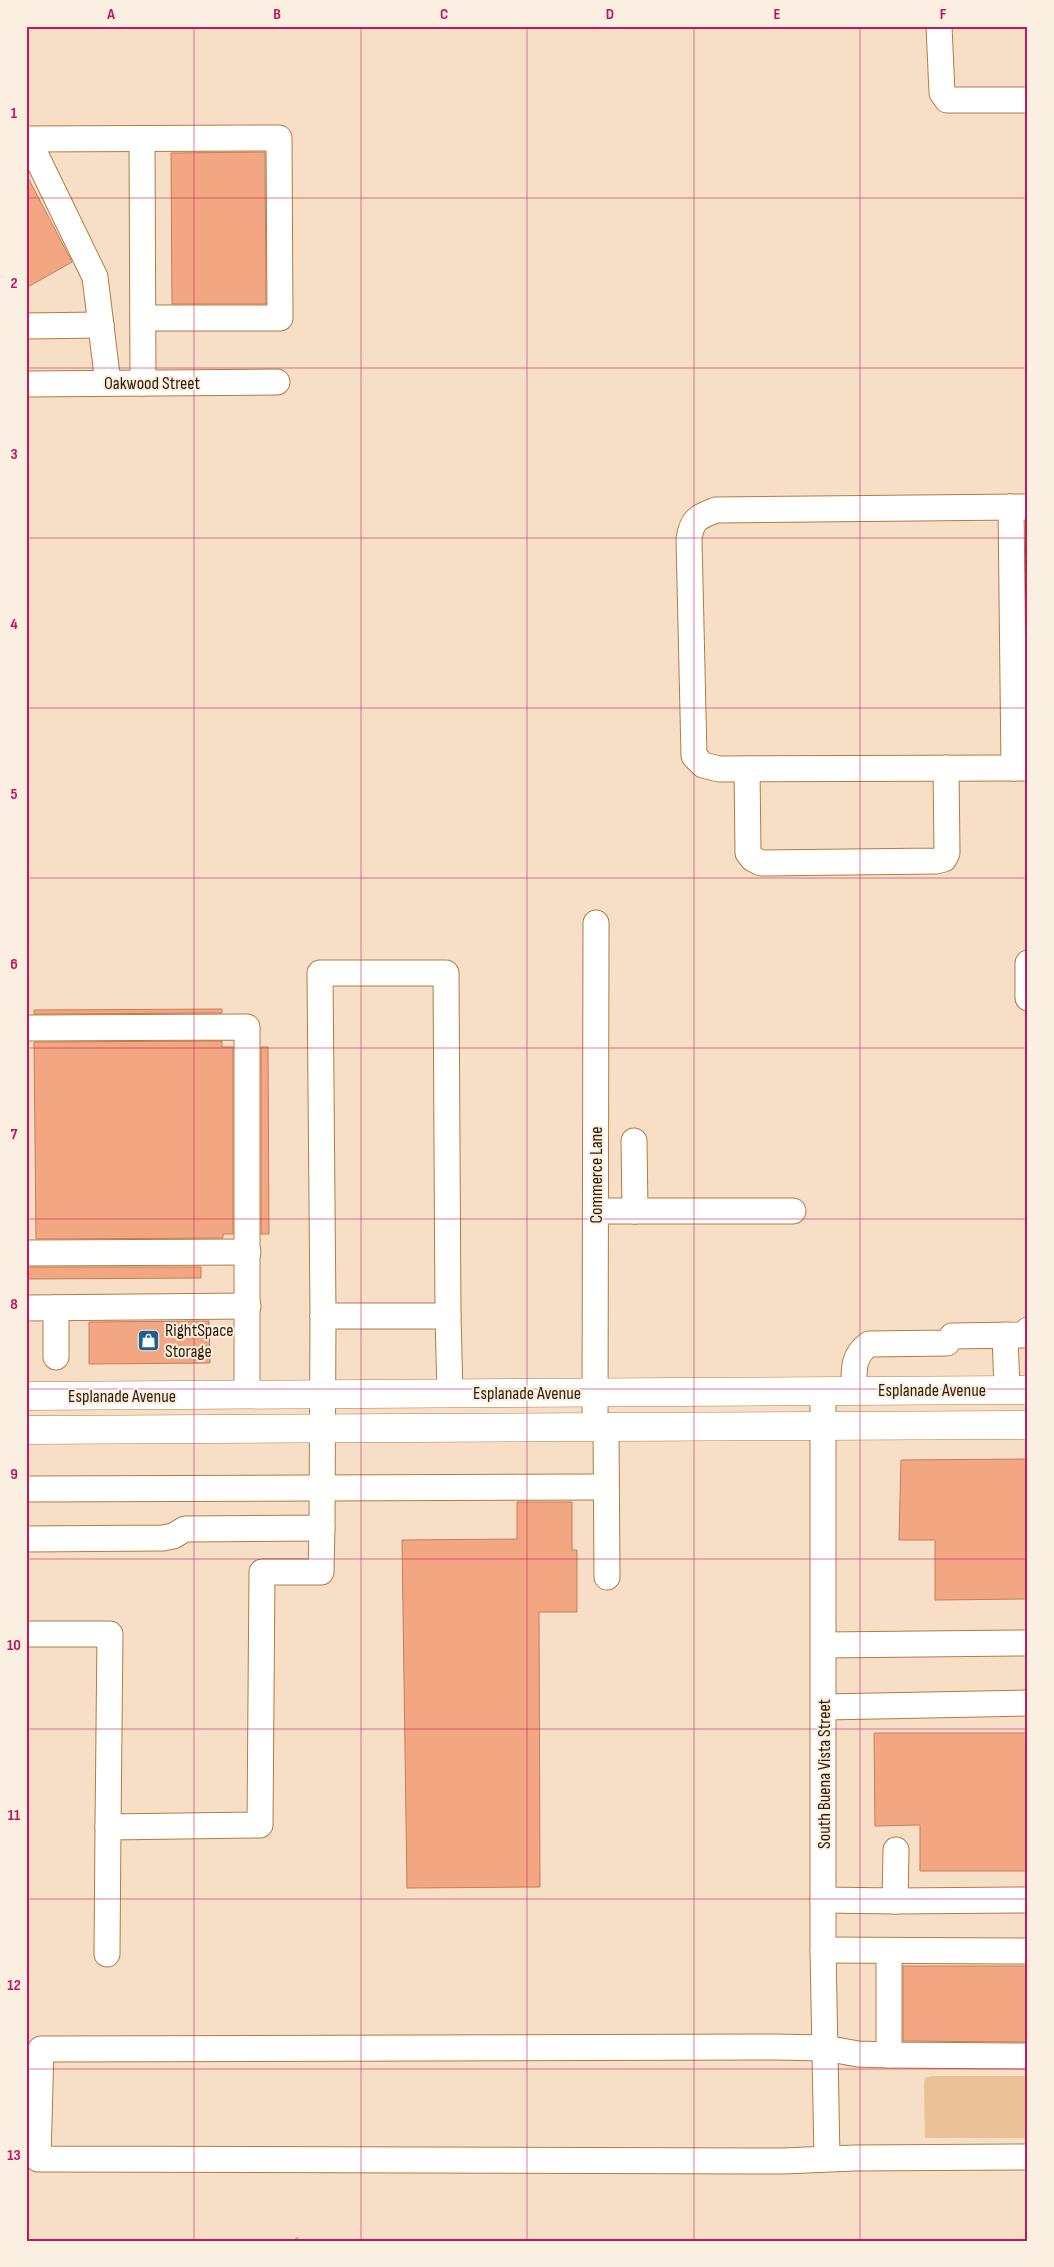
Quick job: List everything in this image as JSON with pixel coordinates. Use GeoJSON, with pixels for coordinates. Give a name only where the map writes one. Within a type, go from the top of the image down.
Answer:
{"type":"FeatureCollection","features":[{"type":"Feature","properties":{"kind":"main road","name":"Esplanade Avenue"},"geometry":{"type":"LineString","coordinates":[[26,1396],[1017,1390]]}},
{"type":"Feature","properties":{"kind":"main road"},"geometry":{"type":"LineString","coordinates":[[136,1396],[136,1430]]}},
{"type":"Feature","properties":{"kind":"main road","name":"Esplanade Avenue"},"geometry":{"type":"LineString","coordinates":[[26,1430],[1028,1424]]}},
{"type":"Feature","properties":{"kind":"street"},"geometry":{"type":"LineString","coordinates":[[939,26],[942,93],[947,100],[1028,100]]}},
{"type":"Feature","properties":{"kind":"street"},"geometry":{"type":"LineString","coordinates":[[108,383],[95,276],[27,139],[279,138],[280,318],[143,318]]}},
{"type":"Feature","properties":{"kind":"street"},"geometry":{"type":"LineString","coordinates":[[142,139],[143,383]]}},
{"type":"Feature","properties":{"kind":"street"},"geometry":{"type":"LineString","coordinates":[[26,326],[101,325]]}},
{"type":"Feature","properties":{"kind":"street","name":"Oakwood Street"},"geometry":{"type":"LineString","coordinates":[[26,384],[277,382]]}},
{"type":"Feature","properties":{"kind":"street"},"geometry":{"type":"LineString","coordinates":[[1019,507],[1021,768],[719,769],[703,765],[694,756],[688,538],[691,525],[701,516],[716,510],[1019,507]]}},
{"type":"Feature","properties":{"kind":"street"},"geometry":{"type":"LineString","coordinates":[[747,769],[748,853],[753,859],[761,862],[771,862],[936,861],[944,859],[947,853],[946,768]]}},
{"type":"Feature","properties":{"kind":"street","name":"Commerce Lane"},"geometry":{"type":"LineString","coordinates":[[596,923],[596,1393],[606,1487],[607,1577]]}},
{"type":"Feature","properties":{"kind":"street"},"geometry":{"type":"LineString","coordinates":[[1028,963],[1028,998]]}},
{"type":"Feature","properties":{"kind":"street"},"geometry":{"type":"LineString","coordinates":[[108,1827],[260,1825],[262,1572],[321,1572],[320,973],[446,973],[450,1394]]}},
{"type":"Feature","properties":{"kind":"street"},"geometry":{"type":"LineString","coordinates":[[26,1028],[247,1027],[247,1395]]}},
{"type":"Feature","properties":{"kind":"street"},"geometry":{"type":"LineString","coordinates":[[634,1141],[635,1211]]}},
{"type":"Feature","properties":{"kind":"street"},"geometry":{"type":"LineString","coordinates":[[596,1211],[793,1211]]}},
{"type":"Feature","properties":{"kind":"street"},"geometry":{"type":"LineString","coordinates":[[26,1253],[248,1252]]}},
{"type":"Feature","properties":{"kind":"street"},"geometry":{"type":"LineString","coordinates":[[26,1308],[248,1306]]}},
{"type":"Feature","properties":{"kind":"street"},"geometry":{"type":"LineString","coordinates":[[56,1308],[56,1357]]}},
{"type":"Feature","properties":{"kind":"street"},"geometry":{"type":"LineString","coordinates":[[322,1316],[448,1316]]}},
{"type":"Feature","properties":{"kind":"street"},"geometry":{"type":"LineString","coordinates":[[854,1390],[854,1361],[861,1350],[869,1344],[947,1343],[952,1336],[1016,1333],[1017,1390]]}},
{"type":"Feature","properties":{"kind":"street","name":"South Buena Vista Street"},"geometry":{"type":"LineString","coordinates":[[823,1390],[825,1426],[823,1950],[827,2158]]}},
{"type":"Feature","properties":{"kind":"street"},"geometry":{"type":"LineString","coordinates":[[26,1489],[606,1487]]}},
{"type":"Feature","properties":{"kind":"street"},"geometry":{"type":"LineString","coordinates":[[180,1489],[180,1532]]}},
{"type":"Feature","properties":{"kind":"street"},"geometry":{"type":"LineString","coordinates":[[26,1539],[162,1538],[184,1529],[322,1528]]}},
{"type":"Feature","properties":{"kind":"street"},"geometry":{"type":"LineString","coordinates":[[26,1634],[110,1634],[107,1954]]}},
{"type":"Feature","properties":{"kind":"street"},"geometry":{"type":"LineString","coordinates":[[824,1645],[1028,1643]]}},
{"type":"Feature","properties":{"kind":"street"},"geometry":{"type":"LineString","coordinates":[[824,1707],[1028,1703]]}},
{"type":"Feature","properties":{"kind":"street"},"geometry":{"type":"LineString","coordinates":[[895,1901],[896,1850]]}},
{"type":"Feature","properties":{"kind":"street"},"geometry":{"type":"LineString","coordinates":[[823,1900],[1028,1900]]}},
{"type":"Feature","properties":{"kind":"street"},"geometry":{"type":"LineString","coordinates":[[823,1950],[1028,1951]]}},
{"type":"Feature","properties":{"kind":"street"},"geometry":{"type":"LineString","coordinates":[[889,1950],[889,2055]]}},
{"type":"Feature","properties":{"kind":"street"},"geometry":{"type":"LineString","coordinates":[[1028,2056],[858,2054],[825,2048],[41,2049],[32,2160],[783,2161],[827,2158],[1028,2157]]}},
{"type":"Feature","properties":{"kind":"shaded area"},"geometry":{"type":"Polygon","coordinates":[[[931,2076],[1028,2076],[1028,2138],[925,2138],[924,2083],[925,2078],[931,2076]]]}},
{"type":"Feature","properties":{"kind":"building"},"geometry":{"type":"Polygon","coordinates":[[[265,152],[266,304],[172,304],[171,153],[265,152]]]}},
{"type":"Feature","properties":{"kind":"building"},"geometry":{"type":"Polygon","coordinates":[[[26,174],[72,262],[26,288],[26,174]]]}},
{"type":"Feature","properties":{"kind":"building"},"geometry":{"type":"Polygon","coordinates":[[[222,1009],[222,1013],[34,1014],[34,1010],[222,1009]]]}},
{"type":"Feature","properties":{"kind":"building"},"geometry":{"type":"Polygon","coordinates":[[[222,1041],[222,1047],[233,1047],[233,1234],[223,1234],[223,1238],[36,1239],[34,1042],[222,1041]]]}},
{"type":"Feature","properties":{"kind":"building"},"geometry":{"type":"Polygon","coordinates":[[[261,1047],[268,1047],[269,1234],[261,1234],[261,1047]]]}},
{"type":"Feature","properties":{"kind":"building"},"geometry":{"type":"Polygon","coordinates":[[[26,1267],[201,1267],[201,1278],[26,1279],[26,1267]]]}},
{"type":"Feature","properties":{"kind":"building","name":"RightSpace Storage"},"geometry":{"type":"Polygon","coordinates":[[[209,1321],[210,1363],[89,1364],[89,1322],[209,1321]]]}},
{"type":"Feature","properties":{"kind":"building"},"geometry":{"type":"Polygon","coordinates":[[[1028,1459],[1028,1599],[935,1600],[935,1540],[899,1540],[901,1460],[1028,1459]]]}},
{"type":"Feature","properties":{"kind":"building"},"geometry":{"type":"Polygon","coordinates":[[[517,1502],[572,1502],[572,1550],[577,1550],[577,1612],[539,1612],[540,1887],[407,1888],[402,1540],[517,1539],[517,1502]]]}},
{"type":"Feature","properties":{"kind":"building"},"geometry":{"type":"Polygon","coordinates":[[[874,1733],[1028,1733],[1028,1871],[920,1871],[920,1825],[875,1826],[874,1733]]]}},
{"type":"Feature","properties":{"kind":"building"},"geometry":{"type":"Polygon","coordinates":[[[903,1966],[1028,1966],[1028,2042],[903,2041],[903,1966]]]}},
{"type":"Feature","properties":{"kind":"place","name":"RightSpace Storage"},"geometry":{"type":"Point","coordinates":[149,1340]}}]}
